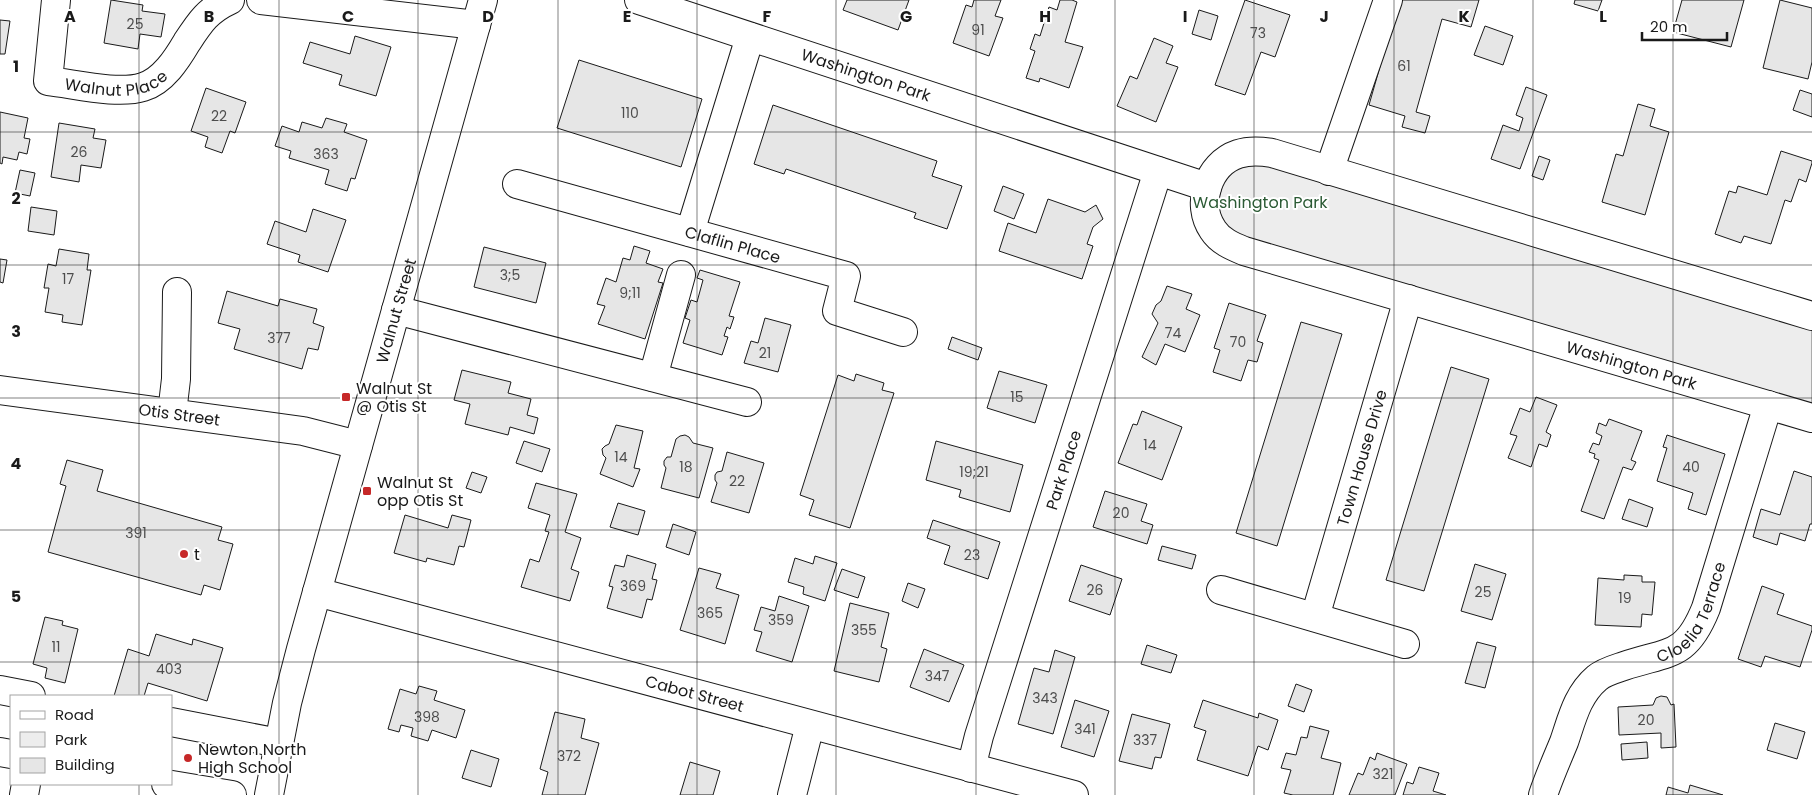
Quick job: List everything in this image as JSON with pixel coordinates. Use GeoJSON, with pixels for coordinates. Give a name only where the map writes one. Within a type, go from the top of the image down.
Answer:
{"type":"FeatureCollection","features":[{"type":"Feature","properties":{"kind":"street","name":"Walnut Place"},"geometry":{"type":"LineString","coordinates":[[56,0],[48,81],[126,91],[144,87],[162,75],[177,58],[199,23],[214,7],[230,0]]}},
{"type":"Feature","properties":{"kind":"street"},"geometry":{"type":"LineString","coordinates":[[261,0],[480,13]]}},
{"type":"Feature","properties":{"kind":"street"},"geometry":{"type":"LineString","coordinates":[[1328,171],[1388,0]]}},
{"type":"Feature","properties":{"kind":"street","name":"Washington Park"},"geometry":{"type":"LineString","coordinates":[[657,3],[750,38],[1207,186]]}},
{"type":"Feature","properties":{"kind":"street","name":"Walnut Street"},"geometry":{"type":"LineString","coordinates":[[269,795],[298,661],[480,13]]}},
{"type":"Feature","properties":{"kind":"street"},"geometry":{"type":"LineString","coordinates":[[690,232],[750,38]]}},
{"type":"Feature","properties":{"kind":"street","name":"Washington Park"},"geometry":{"type":"LineString","coordinates":[[1812,316],[1272,153],[1254,150],[1237,154],[1220,165],[1209,179],[1204,197],[1206,214],[1213,230],[1228,244],[1244,250],[1812,418]]}},
{"type":"Feature","properties":{"kind":"street","name":"Park Place"},"geometry":{"type":"LineString","coordinates":[[971,768],[985,717],[1158,171]]}},
{"type":"Feature","properties":{"kind":"street","name":"Claflin Place"},"geometry":{"type":"LineString","coordinates":[[517,184],[846,276],[837,311],[903,332]]}},
{"type":"Feature","properties":{"kind":"street"},"geometry":{"type":"LineString","coordinates":[[653,378],[680,276]]}},
{"type":"Feature","properties":{"kind":"street"},"geometry":{"type":"LineString","coordinates":[[172,414],[176,379],[177,292]]}},
{"type":"Feature","properties":{"kind":"street","name":"Town House Drive"},"geometry":{"type":"LineString","coordinates":[[1315,617],[1408,299]]}},
{"type":"Feature","properties":{"kind":"street"},"geometry":{"type":"LineString","coordinates":[[396,310],[747,402]]}},
{"type":"Feature","properties":{"kind":"street","name":"Otis Street"},"geometry":{"type":"LineString","coordinates":[[0,390],[303,431],[358,444]]}},
{"type":"Feature","properties":{"kind":"street","name":"Cloelia Terrace"},"geometry":{"type":"LineString","coordinates":[[1543,795],[1574,711],[1583,693],[1597,678],[1612,670],[1660,657],[1674,650],[1688,641],[1699,625],[1706,608],[1768,405]]}},
{"type":"Feature","properties":{"kind":"street"},"geometry":{"type":"LineString","coordinates":[[1221,590],[1406,644]]}},
{"type":"Feature","properties":{"kind":"street","name":"Cabot Street"},"geometry":{"type":"LineString","coordinates":[[317,592],[1074,795]]}},
{"type":"Feature","properties":{"kind":"street"},"geometry":{"type":"LineString","coordinates":[[0,690],[26,695]]}},
{"type":"Feature","properties":{"kind":"street"},"geometry":{"type":"LineString","coordinates":[[172,722],[279,743]]}},
{"type":"Feature","properties":{"kind":"street"},"geometry":{"type":"LineString","coordinates":[[792,795],[810,725]]}},
{"type":"Feature","properties":{"kind":"street"},"geometry":{"type":"LineString","coordinates":[[172,785],[232,795]]}},
{"type":"Feature","properties":{"kind":"green space","name":"Washington Park"},"geometry":{"type":"Polygon","coordinates":[[[1237,154],[1812,316],[1812,418],[1228,244],[1209,179],[1237,154]]]}},
{"type":"Feature","properties":{"kind":"building"},"geometry":{"type":"Polygon","coordinates":[[[111,0],[143,5],[142,11],[165,14],[161,37],[140,34],[138,49],[104,43],[111,0]]]}},
{"type":"Feature","properties":{"kind":"building"},"geometry":{"type":"Polygon","coordinates":[[[847,0],[909,0],[898,30],[843,10],[847,0]]]}},
{"type":"Feature","properties":{"kind":"building"},"geometry":{"type":"Polygon","coordinates":[[[974,0],[1001,0],[995,16],[1003,18],[989,56],[953,43],[966,5],[972,7],[974,0]]]}},
{"type":"Feature","properties":{"kind":"building"},"geometry":{"type":"Polygon","coordinates":[[[1060,0],[1077,2],[1065,42],[1083,47],[1069,88],[1040,78],[1039,82],[1026,78],[1035,51],[1030,49],[1035,34],[1040,36],[1049,7],[1057,10],[1060,0]]]}},
{"type":"Feature","properties":{"kind":"building"},"geometry":{"type":"Polygon","coordinates":[[[1245,0],[1290,15],[1275,57],[1261,52],[1245,95],[1215,85],[1245,0]]]}},
{"type":"Feature","properties":{"kind":"building"},"geometry":{"type":"Polygon","coordinates":[[[1399,0],[1479,0],[1471,27],[1442,19],[1416,112],[1430,116],[1425,133],[1402,127],[1405,116],[1369,105],[1399,0]]]}},
{"type":"Feature","properties":{"kind":"building"},"geometry":{"type":"Polygon","coordinates":[[[1575,0],[1602,0],[1598,11],[1574,4],[1575,0]]]}},
{"type":"Feature","properties":{"kind":"building"},"geometry":{"type":"Polygon","coordinates":[[[1682,0],[1744,0],[1731,47],[1673,32],[1682,0]]]}},
{"type":"Feature","properties":{"kind":"building"},"geometry":{"type":"Polygon","coordinates":[[[1780,0],[1812,8],[1812,62],[1808,79],[1763,68],[1780,0]]]}},
{"type":"Feature","properties":{"kind":"building"},"geometry":{"type":"Polygon","coordinates":[[[1199,10],[1218,16],[1211,40],[1192,34],[1199,10]]]}},
{"type":"Feature","properties":{"kind":"building"},"geometry":{"type":"Polygon","coordinates":[[[0,20],[10,21],[5,54],[0,54],[0,20]]]}},
{"type":"Feature","properties":{"kind":"building"},"geometry":{"type":"Polygon","coordinates":[[[1485,26],[1513,36],[1503,65],[1474,55],[1485,26]]]}},
{"type":"Feature","properties":{"kind":"building"},"geometry":{"type":"Polygon","coordinates":[[[355,36],[391,47],[376,96],[339,85],[342,75],[303,63],[310,42],[350,54],[355,36]]]}},
{"type":"Feature","properties":{"kind":"building"},"geometry":{"type":"Polygon","coordinates":[[[1154,38],[1173,46],[1166,63],[1178,67],[1156,122],[1117,106],[1130,76],[1137,79],[1154,38]]]}},
{"type":"Feature","properties":{"kind":"building"},"geometry":{"type":"Polygon","coordinates":[[[579,60],[702,99],[681,167],[557,128],[579,60]]]}},
{"type":"Feature","properties":{"kind":"building"},"geometry":{"type":"Polygon","coordinates":[[[1526,87],[1547,95],[1520,169],[1491,159],[1503,125],[1519,131],[1523,118],[1516,115],[1526,87]]]}},
{"type":"Feature","properties":{"kind":"building"},"geometry":{"type":"Polygon","coordinates":[[[206,88],[246,102],[235,133],[230,131],[222,153],[205,147],[208,137],[191,131],[206,88]]]}},
{"type":"Feature","properties":{"kind":"building"},"geometry":{"type":"Polygon","coordinates":[[[1800,90],[1812,94],[1812,117],[1793,110],[1800,90]]]}},
{"type":"Feature","properties":{"kind":"building"},"geometry":{"type":"Polygon","coordinates":[[[1638,104],[1655,109],[1650,126],[1669,132],[1645,215],[1602,202],[1616,154],[1623,156],[1638,104]]]}},
{"type":"Feature","properties":{"kind":"building"},"geometry":{"type":"Polygon","coordinates":[[[773,105],[937,161],[932,176],[962,186],[947,229],[914,218],[916,213],[786,169],[784,174],[754,164],[773,105]]]}},
{"type":"Feature","properties":{"kind":"building"},"geometry":{"type":"Polygon","coordinates":[[[0,112],[28,118],[24,138],[30,139],[27,154],[19,152],[17,160],[3,157],[2,164],[0,163],[0,112]]]}},
{"type":"Feature","properties":{"kind":"building"},"geometry":{"type":"Polygon","coordinates":[[[326,118],[347,124],[344,132],[367,140],[355,179],[351,178],[347,191],[325,184],[329,170],[289,158],[291,151],[275,146],[282,126],[299,132],[302,122],[322,128],[326,118]]]}},
{"type":"Feature","properties":{"kind":"building"},"geometry":{"type":"Polygon","coordinates":[[[59,123],[95,129],[93,138],[106,140],[101,168],[81,165],[79,182],[51,177],[59,123]]]}},
{"type":"Feature","properties":{"kind":"building"},"geometry":{"type":"Polygon","coordinates":[[[1781,151],[1812,161],[1812,163],[1806,182],[1799,179],[1791,202],[1785,200],[1771,244],[1744,236],[1741,243],[1715,234],[1729,191],[1736,193],[1738,186],[1767,195],[1781,151]]]}},
{"type":"Feature","properties":{"kind":"building"},"geometry":{"type":"Polygon","coordinates":[[[1539,156],[1550,160],[1543,180],[1532,176],[1539,156]]]}},
{"type":"Feature","properties":{"kind":"building"},"geometry":{"type":"Polygon","coordinates":[[[20,170],[35,173],[30,196],[15,193],[20,170]]]}},
{"type":"Feature","properties":{"kind":"building"},"geometry":{"type":"Polygon","coordinates":[[[1003,186],[1024,194],[1014,219],[994,211],[1003,186]]]}},
{"type":"Feature","properties":{"kind":"building"},"geometry":{"type":"Polygon","coordinates":[[[1048,199],[1085,212],[1096,205],[1103,219],[1093,227],[1087,244],[1093,246],[1082,279],[999,251],[1008,223],[1036,233],[1048,199]]]}},
{"type":"Feature","properties":{"kind":"building"},"geometry":{"type":"Polygon","coordinates":[[[31,207],[57,211],[54,235],[28,231],[31,207]]]}},
{"type":"Feature","properties":{"kind":"building"},"geometry":{"type":"Polygon","coordinates":[[[313,209],[346,220],[328,272],[298,262],[300,255],[267,244],[275,221],[306,232],[313,209]]]}},
{"type":"Feature","properties":{"kind":"building"},"geometry":{"type":"Polygon","coordinates":[[[634,246],[650,251],[646,263],[663,269],[658,282],[663,283],[645,339],[598,324],[605,306],[597,304],[606,278],[616,282],[623,258],[630,260],[634,246]]]}},
{"type":"Feature","properties":{"kind":"building"},"geometry":{"type":"Polygon","coordinates":[[[484,247],[546,263],[536,303],[474,287],[484,247]]]}},
{"type":"Feature","properties":{"kind":"building"},"geometry":{"type":"Polygon","coordinates":[[[59,249],[89,254],[87,270],[91,270],[82,325],[62,322],[63,315],[45,312],[49,288],[44,288],[48,264],[56,266],[59,249]]]}},
{"type":"Feature","properties":{"kind":"building"},"geometry":{"type":"Polygon","coordinates":[[[0,259],[7,260],[3,283],[0,282],[0,259]]]}},
{"type":"Feature","properties":{"kind":"building"},"geometry":{"type":"Polygon","coordinates":[[[700,270],[740,282],[729,316],[734,317],[730,329],[727,327],[724,336],[728,337],[722,355],[683,343],[690,320],[685,318],[691,300],[697,302],[703,280],[697,278],[700,270]]]}},
{"type":"Feature","properties":{"kind":"building"},"geometry":{"type":"Polygon","coordinates":[[[1167,286],[1192,294],[1186,309],[1200,315],[1185,352],[1165,344],[1156,365],[1142,357],[1158,323],[1152,314],[1156,305],[1161,301],[1167,286]]]}},
{"type":"Feature","properties":{"kind":"building"},"geometry":{"type":"Polygon","coordinates":[[[227,291],[278,306],[280,299],[317,309],[313,323],[324,327],[318,350],[308,348],[302,369],[234,349],[240,329],[218,323],[227,291]]]}},
{"type":"Feature","properties":{"kind":"building"},"geometry":{"type":"Polygon","coordinates":[[[1229,303],[1266,315],[1257,341],[1263,343],[1257,362],[1248,360],[1241,381],[1213,372],[1220,350],[1214,348],[1229,303]]]}},
{"type":"Feature","properties":{"kind":"building"},"geometry":{"type":"Polygon","coordinates":[[[765,318],[791,325],[778,372],[744,363],[751,341],[758,343],[765,318]]]}},
{"type":"Feature","properties":{"kind":"building"},"geometry":{"type":"Polygon","coordinates":[[[1301,322],[1342,334],[1277,546],[1236,533],[1301,322]]]}},
{"type":"Feature","properties":{"kind":"building"},"geometry":{"type":"Polygon","coordinates":[[[952,337],[982,348],[978,360],[948,349],[952,337]]]}},
{"type":"Feature","properties":{"kind":"building"},"geometry":{"type":"Polygon","coordinates":[[[1451,367],[1489,379],[1424,591],[1386,580],[1451,367]]]}},
{"type":"Feature","properties":{"kind":"building"},"geometry":{"type":"Polygon","coordinates":[[[462,370],[511,382],[508,393],[531,399],[527,415],[538,418],[534,434],[510,427],[508,435],[465,424],[470,404],[454,400],[462,370]]]}},
{"type":"Feature","properties":{"kind":"building"},"geometry":{"type":"Polygon","coordinates":[[[999,371],[1047,385],[1035,423],[987,408],[999,371]]]}},
{"type":"Feature","properties":{"kind":"building"},"geometry":{"type":"Polygon","coordinates":[[[856,374],[884,383],[882,390],[894,393],[850,528],[809,515],[814,500],[800,495],[838,375],[854,381],[856,374]]]}},
{"type":"Feature","properties":{"kind":"building"},"geometry":{"type":"Polygon","coordinates":[[[1536,397],[1557,405],[1546,432],[1551,435],[1547,447],[1539,444],[1531,467],[1508,458],[1517,436],[1510,434],[1520,408],[1530,412],[1536,397]]]}},
{"type":"Feature","properties":{"kind":"building"},"geometry":{"type":"Polygon","coordinates":[[[1142,411],[1182,427],[1162,480],[1118,463],[1133,424],[1137,425],[1142,411]]]}},
{"type":"Feature","properties":{"kind":"building"},"geometry":{"type":"Polygon","coordinates":[[[1609,419],[1642,431],[1631,460],[1636,462],[1632,470],[1623,467],[1604,519],[1581,511],[1599,460],[1594,458],[1595,454],[1589,452],[1593,443],[1599,445],[1602,436],[1596,433],[1599,423],[1606,426],[1609,419]]]}},
{"type":"Feature","properties":{"kind":"building"},"geometry":{"type":"Polygon","coordinates":[[[616,425],[643,431],[634,468],[640,469],[633,487],[600,474],[606,458],[603,455],[602,449],[609,444],[616,425]]]}},
{"type":"Feature","properties":{"kind":"building"},"geometry":{"type":"Polygon","coordinates":[[[685,435],[693,443],[713,448],[699,498],[661,488],[666,468],[664,461],[667,457],[671,457],[676,439],[685,435]]]}},
{"type":"Feature","properties":{"kind":"building"},"geometry":{"type":"Polygon","coordinates":[[[1667,435],[1725,454],[1706,515],[1688,509],[1693,493],[1657,481],[1667,448],[1663,447],[1667,435]]]}},
{"type":"Feature","properties":{"kind":"building"},"geometry":{"type":"Polygon","coordinates":[[[524,441],[550,449],[542,472],[516,463],[524,441]]]}},
{"type":"Feature","properties":{"kind":"building"},"geometry":{"type":"Polygon","coordinates":[[[936,441],[1023,465],[1010,512],[959,497],[961,490],[926,480],[936,441]]]}},
{"type":"Feature","properties":{"kind":"building"},"geometry":{"type":"Polygon","coordinates":[[[727,452],[764,463],[749,513],[711,502],[717,483],[715,475],[717,472],[722,471],[727,452]]]}},
{"type":"Feature","properties":{"kind":"building"},"geometry":{"type":"Polygon","coordinates":[[[67,460],[103,470],[97,491],[222,527],[218,540],[233,544],[220,590],[204,585],[201,595],[48,552],[66,486],[60,484],[67,460]]]}},
{"type":"Feature","properties":{"kind":"building"},"geometry":{"type":"Polygon","coordinates":[[[1794,471],[1812,477],[1812,524],[1810,524],[1805,541],[1780,533],[1777,545],[1753,537],[1761,509],[1780,515],[1794,471]]]}},
{"type":"Feature","properties":{"kind":"building"},"geometry":{"type":"Polygon","coordinates":[[[472,472],[487,477],[481,493],[466,488],[472,472]]]}},
{"type":"Feature","properties":{"kind":"building"},"geometry":{"type":"Polygon","coordinates":[[[536,483],[577,494],[565,532],[581,538],[571,569],[579,572],[570,601],[521,587],[530,559],[539,562],[549,532],[545,531],[550,515],[528,508],[536,483]]]}},
{"type":"Feature","properties":{"kind":"building"},"geometry":{"type":"Polygon","coordinates":[[[1105,491],[1147,504],[1141,521],[1153,525],[1147,544],[1093,527],[1105,491]]]}},
{"type":"Feature","properties":{"kind":"building"},"geometry":{"type":"Polygon","coordinates":[[[1629,499],[1653,508],[1647,527],[1622,519],[1629,499]]]}},
{"type":"Feature","properties":{"kind":"building"},"geometry":{"type":"Polygon","coordinates":[[[618,503],[645,511],[638,535],[610,527],[618,503]]]}},
{"type":"Feature","properties":{"kind":"building"},"geometry":{"type":"Polygon","coordinates":[[[405,515],[448,528],[452,515],[471,520],[464,547],[459,546],[454,565],[427,558],[426,562],[394,553],[405,515]]]}},
{"type":"Feature","properties":{"kind":"building"},"geometry":{"type":"Polygon","coordinates":[[[933,520],[1000,542],[988,579],[944,564],[950,546],[927,538],[933,520]]]}},
{"type":"Feature","properties":{"kind":"building"},"geometry":{"type":"Polygon","coordinates":[[[673,524],[696,532],[689,555],[666,547],[673,524]]]}},
{"type":"Feature","properties":{"kind":"building"},"geometry":{"type":"Polygon","coordinates":[[[1162,546],[1196,555],[1192,569],[1158,560],[1162,546]]]}},
{"type":"Feature","properties":{"kind":"building"},"geometry":{"type":"Polygon","coordinates":[[[627,555],[656,564],[652,579],[657,580],[652,600],[647,599],[642,618],[607,608],[613,587],[609,586],[615,565],[624,567],[627,555]]]}},
{"type":"Feature","properties":{"kind":"building"},"geometry":{"type":"Polygon","coordinates":[[[815,556],[837,563],[825,601],[803,594],[804,587],[788,582],[795,558],[813,564],[815,556]]]}},
{"type":"Feature","properties":{"kind":"building"},"geometry":{"type":"Polygon","coordinates":[[[1475,564],[1506,574],[1492,620],[1461,611],[1475,564]]]}},
{"type":"Feature","properties":{"kind":"building"},"geometry":{"type":"Polygon","coordinates":[[[1081,565],[1122,579],[1110,615],[1069,601],[1081,565]]]}},
{"type":"Feature","properties":{"kind":"building"},"geometry":{"type":"Polygon","coordinates":[[[699,568],[721,574],[716,588],[739,595],[725,644],[680,630],[699,568]]]}},
{"type":"Feature","properties":{"kind":"building"},"geometry":{"type":"Polygon","coordinates":[[[842,569],[865,577],[858,598],[834,590],[842,569]]]}},
{"type":"Feature","properties":{"kind":"building"},"geometry":{"type":"Polygon","coordinates":[[[1624,575],[1642,576],[1642,582],[1655,582],[1652,615],[1642,614],[1641,627],[1595,625],[1598,578],[1624,580],[1624,575]]]}},
{"type":"Feature","properties":{"kind":"building"},"geometry":{"type":"Polygon","coordinates":[[[908,583],[925,589],[918,608],[902,601],[908,583]]]}},
{"type":"Feature","properties":{"kind":"building"},"geometry":{"type":"Polygon","coordinates":[[[1762,586],[1784,594],[1777,614],[1812,626],[1800,667],[1765,656],[1761,667],[1738,659],[1762,586]]]}},
{"type":"Feature","properties":{"kind":"building"},"geometry":{"type":"Polygon","coordinates":[[[779,596],[809,606],[792,662],[756,651],[762,632],[754,630],[761,607],[775,611],[779,596]]]}},
{"type":"Feature","properties":{"kind":"building"},"geometry":{"type":"Polygon","coordinates":[[[850,603],[889,613],[881,647],[887,649],[879,682],[834,671],[850,603]]]}},
{"type":"Feature","properties":{"kind":"building"},"geometry":{"type":"Polygon","coordinates":[[[45,617],[63,621],[62,625],[78,629],[65,683],[45,678],[47,668],[33,664],[45,617]]]}},
{"type":"Feature","properties":{"kind":"building"},"geometry":{"type":"Polygon","coordinates":[[[156,634],[192,645],[193,639],[223,648],[207,701],[148,683],[144,695],[114,695],[128,649],[149,656],[156,634]]]}},
{"type":"Feature","properties":{"kind":"building"},"geometry":{"type":"Polygon","coordinates":[[[1477,642],[1496,647],[1485,688],[1465,683],[1477,642]]]}},
{"type":"Feature","properties":{"kind":"building"},"geometry":{"type":"Polygon","coordinates":[[[1147,645],[1177,655],[1171,673],[1141,664],[1147,645]]]}},
{"type":"Feature","properties":{"kind":"building"},"geometry":{"type":"Polygon","coordinates":[[[924,649],[964,665],[949,702],[910,687],[924,649]]]}},
{"type":"Feature","properties":{"kind":"building"},"geometry":{"type":"Polygon","coordinates":[[[1055,650],[1075,657],[1053,734],[1018,724],[1034,668],[1049,672],[1055,650]]]}},
{"type":"Feature","properties":{"kind":"building"},"geometry":{"type":"Polygon","coordinates":[[[1296,684],[1312,690],[1304,712],[1288,706],[1296,684]]]}},
{"type":"Feature","properties":{"kind":"building"},"geometry":{"type":"Polygon","coordinates":[[[419,686],[437,691],[434,700],[465,710],[456,738],[432,730],[428,741],[411,736],[413,728],[401,725],[399,732],[388,729],[400,689],[416,694],[419,686]]]}},
{"type":"Feature","properties":{"kind":"building"},"geometry":{"type":"Polygon","coordinates":[[[1661,696],[1667,697],[1671,705],[1674,704],[1676,747],[1661,748],[1661,733],[1619,735],[1618,707],[1653,705],[1656,698],[1661,696]]]}},
{"type":"Feature","properties":{"kind":"building"},"geometry":{"type":"Polygon","coordinates":[[[1075,700],[1109,711],[1094,757],[1061,747],[1075,700]]]}},
{"type":"Feature","properties":{"kind":"building"},"geometry":{"type":"Polygon","coordinates":[[[1203,700],[1258,718],[1259,713],[1278,720],[1268,750],[1258,746],[1248,776],[1197,760],[1206,731],[1194,727],[1203,700]]]}},
{"type":"Feature","properties":{"kind":"building"},"geometry":{"type":"Polygon","coordinates":[[[555,712],[585,719],[581,738],[599,743],[585,795],[542,795],[548,772],[540,769],[555,712]]]}},
{"type":"Feature","properties":{"kind":"building"},"geometry":{"type":"Polygon","coordinates":[[[1132,714],[1170,724],[1161,758],[1155,757],[1152,769],[1119,761],[1132,714]]]}},
{"type":"Feature","properties":{"kind":"building"},"geometry":{"type":"Polygon","coordinates":[[[1775,723],[1805,732],[1797,759],[1767,750],[1775,723]]]}},
{"type":"Feature","properties":{"kind":"building"},"geometry":{"type":"Polygon","coordinates":[[[1310,726],[1329,731],[1321,758],[1341,763],[1333,795],[1293,795],[1284,793],[1291,770],[1281,768],[1286,753],[1296,755],[1301,737],[1307,738],[1310,726]]]}},
{"type":"Feature","properties":{"kind":"building"},"geometry":{"type":"Polygon","coordinates":[[[1647,742],[1648,758],[1622,760],[1621,744],[1647,742]]]}},
{"type":"Feature","properties":{"kind":"building"},"geometry":{"type":"Polygon","coordinates":[[[471,750],[499,759],[491,787],[462,778],[471,750]]]}},
{"type":"Feature","properties":{"kind":"building"},"geometry":{"type":"Polygon","coordinates":[[[1377,753],[1407,764],[1395,795],[1349,795],[1358,773],[1363,775],[1370,757],[1375,760],[1377,753]]]}},
{"type":"Feature","properties":{"kind":"building"},"geometry":{"type":"Polygon","coordinates":[[[690,762],[720,771],[713,795],[680,795],[690,762]]]}},
{"type":"Feature","properties":{"kind":"building"},"geometry":{"type":"Polygon","coordinates":[[[1419,767],[1439,773],[1433,791],[1446,795],[1403,795],[1407,782],[1413,784],[1419,767]]]}},
{"type":"Feature","properties":{"kind":"building"},"geometry":{"type":"Polygon","coordinates":[[[1690,785],[1723,795],[1666,795],[1668,787],[1688,793],[1690,785]]]}},
{"type":"Feature","properties":{"kind":"place","name":"Walnut St @ Otis St"},"geometry":{"type":"Point","coordinates":[346,397]}},
{"type":"Feature","properties":{"kind":"place","name":"Walnut St opp Otis St"},"geometry":{"type":"Point","coordinates":[367,491]}},
{"type":"Feature","properties":{"kind":"place","name":"t"},"geometry":{"type":"Point","coordinates":[184,554]}},
{"type":"Feature","properties":{"kind":"place","name":"Newton North High School"},"geometry":{"type":"Point","coordinates":[188,758]}}]}
